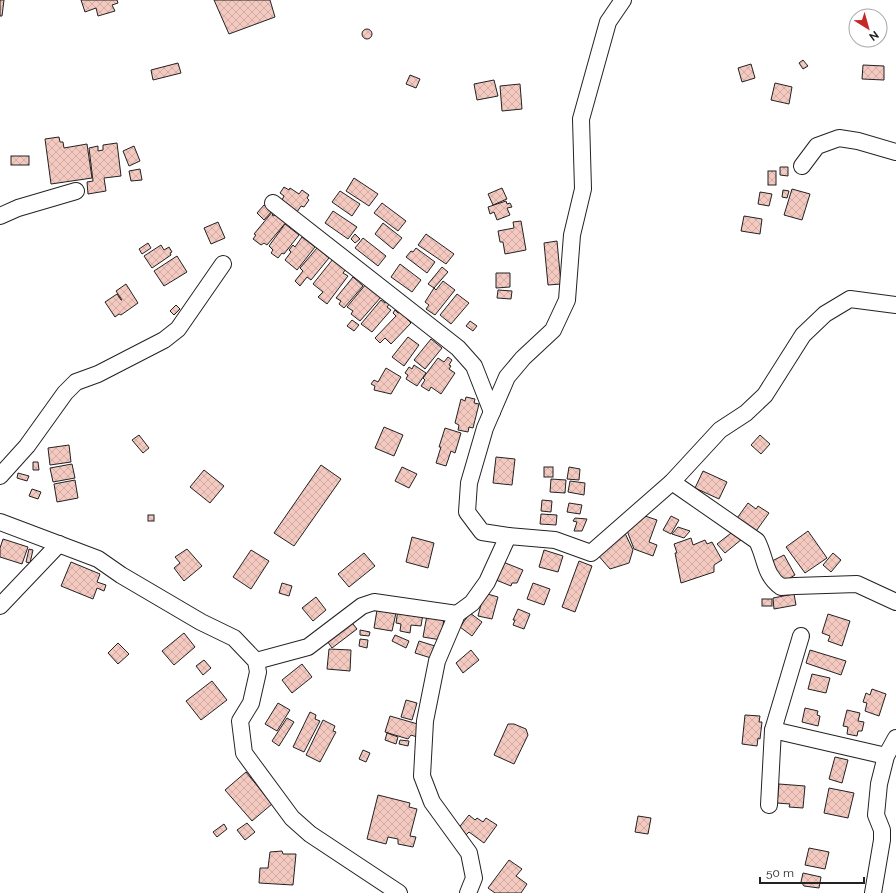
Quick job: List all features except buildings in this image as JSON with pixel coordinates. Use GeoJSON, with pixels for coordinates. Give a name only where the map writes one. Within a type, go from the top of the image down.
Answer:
{"type":"FeatureCollection","features":[{"type":"Feature","properties":{"kind":"street"},"geometry":{"type":"LineString","coordinates":[[623,0],[608,22],[581,119],[583,190],[572,235],[567,300],[554,330],[523,358],[507,377],[485,428],[469,483],[467,512],[482,532],[555,540],[591,553],[672,482],[720,430],[746,413],[765,395],[803,335],[825,314],[850,299],[896,305]]}},
{"type":"Feature","properties":{"kind":"street"},"geometry":{"type":"LineString","coordinates":[[802,166],[817,146],[839,138],[858,140],[896,152]]}},
{"type":"Feature","properties":{"kind":"street"},"geometry":{"type":"LineString","coordinates":[[0,216],[18,208],[76,191]]}},
{"type":"Feature","properties":{"kind":"street"},"geometry":{"type":"LineString","coordinates":[[273,203],[458,348],[474,366],[492,412]]}},
{"type":"Feature","properties":{"kind":"street"},"geometry":{"type":"LineString","coordinates":[[0,476],[27,446],[65,393],[76,382],[98,374],[164,340],[178,329],[223,264]]}},
{"type":"Feature","properties":{"kind":"street"},"geometry":{"type":"LineString","coordinates":[[672,482],[757,541],[767,570],[774,582],[781,587],[857,584],[896,602]]}},
{"type":"Feature","properties":{"kind":"street"},"geometry":{"type":"LineString","coordinates":[[0,522],[98,559],[121,575],[201,622],[234,638],[256,661],[258,672],[251,703],[240,721],[244,753],[292,818],[310,834],[399,893]]}},
{"type":"Feature","properties":{"kind":"street"},"geometry":{"type":"LineString","coordinates":[[468,893],[474,878],[469,854],[432,802],[422,776],[425,721],[437,661],[457,614],[472,603],[487,582],[508,536]]}},
{"type":"Feature","properties":{"kind":"street"},"geometry":{"type":"LineString","coordinates":[[0,606],[59,544]]}},
{"type":"Feature","properties":{"kind":"street"},"geometry":{"type":"LineString","coordinates":[[256,661],[308,647],[362,606],[374,602],[457,614]]}},
{"type":"Feature","properties":{"kind":"street"},"geometry":{"type":"LineString","coordinates":[[769,805],[773,730],[801,636]]}},
{"type":"Feature","properties":{"kind":"street"},"geometry":{"type":"LineString","coordinates":[[773,730],[886,756]]}},
{"type":"Feature","properties":{"kind":"street"},"geometry":{"type":"LineString","coordinates":[[873,893],[882,840],[882,830],[876,815],[879,784],[886,756],[896,738]]}}]}
